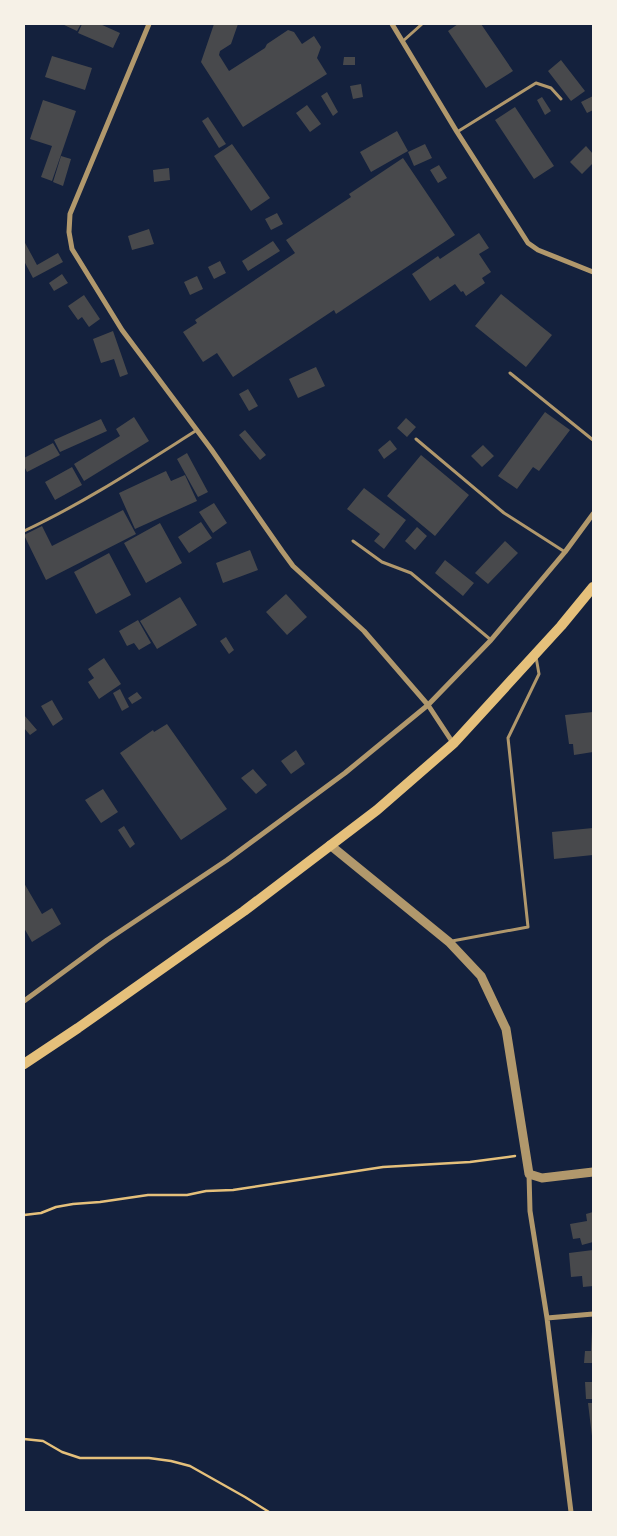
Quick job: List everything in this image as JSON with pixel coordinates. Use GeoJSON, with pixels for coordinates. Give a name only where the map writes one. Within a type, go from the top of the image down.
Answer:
{"type":"FeatureCollection","features":[{"type":"Feature","properties":{"kind":"main road"},"geometry":{"type":"LineString","coordinates":[[24,1064],[237,916],[377,810],[454,743],[536,654],[593,587]]}},
{"type":"Feature","properties":{"kind":"street"},"geometry":{"type":"LineString","coordinates":[[149,24],[70,214],[69,232],[72,249],[122,330],[197,430],[293,566],[364,631],[428,705],[454,743]]}},
{"type":"Feature","properties":{"kind":"street"},"geometry":{"type":"LineString","coordinates":[[392,24],[457,132],[528,243],[538,250],[593,272]]}},
{"type":"Feature","properties":{"kind":"street"},"geometry":{"type":"LineString","coordinates":[[24,1001],[108,940],[227,860],[346,773],[428,705],[491,640],[565,552],[593,514]]}},
{"type":"Feature","properties":{"kind":"street"},"geometry":{"type":"LineString","coordinates":[[330,845],[449,942],[481,976],[506,1030],[530,1174],[530,1210],[547,1318],[572,1512]]}},
{"type":"Feature","properties":{"kind":"street"},"geometry":{"type":"LineString","coordinates":[[530,1174],[542,1178],[593,1172]]}},
{"type":"Feature","properties":{"kind":"street"},"geometry":{"type":"LineString","coordinates":[[547,1318],[593,1314]]}},
{"type":"Feature","properties":{"kind":"lane"},"geometry":{"type":"LineString","coordinates":[[403,41],[422,24]]}},
{"type":"Feature","properties":{"kind":"lane"},"geometry":{"type":"LineString","coordinates":[[457,132],[536,83],[551,88],[561,99]]}},
{"type":"Feature","properties":{"kind":"lane"},"geometry":{"type":"LineString","coordinates":[[510,374],[593,440]]}},
{"type":"Feature","properties":{"kind":"lane"},"geometry":{"type":"LineString","coordinates":[[24,531],[58,515],[197,430]]}},
{"type":"Feature","properties":{"kind":"lane"},"geometry":{"type":"LineString","coordinates":[[416,439],[504,513],[565,552]]}},
{"type":"Feature","properties":{"kind":"lane"},"geometry":{"type":"LineString","coordinates":[[353,540],[382,562],[411,573],[491,640]]}},
{"type":"Feature","properties":{"kind":"lane"},"geometry":{"type":"LineString","coordinates":[[449,942],[528,927],[508,738],[539,674],[536,654]]}},
{"type":"Feature","properties":{"kind":"path"},"geometry":{"type":"LineString","coordinates":[[24,1215],[65,1206],[148,1194],[187,1194],[233,1190],[383,1167],[470,1162],[526,1155]]}},
{"type":"Feature","properties":{"kind":"path"},"geometry":{"type":"LineString","coordinates":[[24,1439],[43,1441],[62,1452],[80,1458],[149,1458],[190,1466],[269,1512]]}},
{"type":"Feature","properties":{"kind":"building"},"geometry":{"type":"Polygon","coordinates":[[[62,24],[81,24],[77,31],[62,24]]]}},
{"type":"Feature","properties":{"kind":"building"},"geometry":{"type":"Polygon","coordinates":[[[82,24],[100,24],[120,33],[113,48],[78,33],[82,24]]]}},
{"type":"Feature","properties":{"kind":"building"},"geometry":{"type":"Polygon","coordinates":[[[214,24],[238,24],[231,44],[220,51],[219,55],[229,71],[265,48],[267,44],[288,30],[294,32],[302,44],[314,36],[321,47],[317,58],[327,74],[243,127],[201,62],[214,24]]]}},
{"type":"Feature","properties":{"kind":"building"},"geometry":{"type":"Polygon","coordinates":[[[458,24],[481,24],[513,71],[486,88],[448,31],[458,24]]]}},
{"type":"Feature","properties":{"kind":"building"},"geometry":{"type":"Polygon","coordinates":[[[52,56],[92,68],[85,90],[45,77],[52,56]]]}},
{"type":"Feature","properties":{"kind":"building"},"geometry":{"type":"Polygon","coordinates":[[[344,57],[355,57],[355,65],[343,65],[344,57]]]}},
{"type":"Feature","properties":{"kind":"building"},"geometry":{"type":"Polygon","coordinates":[[[561,60],[585,91],[571,101],[548,71],[561,60]]]}},
{"type":"Feature","properties":{"kind":"building"},"geometry":{"type":"Polygon","coordinates":[[[361,84],[363,97],[353,99],[350,86],[361,84]]]}},
{"type":"Feature","properties":{"kind":"building"},"geometry":{"type":"Polygon","coordinates":[[[327,92],[338,112],[333,116],[321,96],[327,92]]]}},
{"type":"Feature","properties":{"kind":"building"},"geometry":{"type":"Polygon","coordinates":[[[593,96],[593,110],[587,113],[581,102],[593,96]]]}},
{"type":"Feature","properties":{"kind":"building"},"geometry":{"type":"Polygon","coordinates":[[[542,97],[551,111],[545,115],[537,100],[542,97]]]}},
{"type":"Feature","properties":{"kind":"building"},"geometry":{"type":"Polygon","coordinates":[[[43,100],[76,111],[52,181],[41,177],[52,146],[30,139],[43,100]]]}},
{"type":"Feature","properties":{"kind":"building"},"geometry":{"type":"Polygon","coordinates":[[[307,105],[321,124],[310,132],[296,113],[307,105]]]}},
{"type":"Feature","properties":{"kind":"building"},"geometry":{"type":"Polygon","coordinates":[[[515,107],[554,166],[534,179],[495,120],[515,107]]]}},
{"type":"Feature","properties":{"kind":"building"},"geometry":{"type":"Polygon","coordinates":[[[208,117],[226,144],[219,148],[202,121],[208,117]]]}},
{"type":"Feature","properties":{"kind":"building"},"geometry":{"type":"Polygon","coordinates":[[[397,131],[408,151],[371,172],[360,152],[397,131]]]}},
{"type":"Feature","properties":{"kind":"building"},"geometry":{"type":"Polygon","coordinates":[[[232,144],[270,198],[251,211],[214,156],[232,144]]]}},
{"type":"Feature","properties":{"kind":"building"},"geometry":{"type":"Polygon","coordinates":[[[425,144],[432,158],[414,166],[408,152],[425,144]]]}},
{"type":"Feature","properties":{"kind":"building"},"geometry":{"type":"Polygon","coordinates":[[[586,146],[593,154],[593,163],[582,174],[570,162],[586,146]]]}},
{"type":"Feature","properties":{"kind":"building"},"geometry":{"type":"Polygon","coordinates":[[[61,156],[71,159],[63,186],[53,182],[61,156]]]}},
{"type":"Feature","properties":{"kind":"building"},"geometry":{"type":"Polygon","coordinates":[[[403,158],[455,235],[336,314],[334,310],[233,377],[217,353],[203,362],[183,332],[197,323],[195,320],[295,253],[286,240],[351,197],[349,194],[403,158]]]}},
{"type":"Feature","properties":{"kind":"building"},"geometry":{"type":"Polygon","coordinates":[[[439,165],[447,178],[438,183],[430,170],[439,165]]]}},
{"type":"Feature","properties":{"kind":"building"},"geometry":{"type":"Polygon","coordinates":[[[169,168],[170,180],[154,182],[153,170],[169,168]]]}},
{"type":"Feature","properties":{"kind":"building"},"geometry":{"type":"Polygon","coordinates":[[[277,213],[283,224],[271,230],[265,219],[277,213]]]}},
{"type":"Feature","properties":{"kind":"building"},"geometry":{"type":"Polygon","coordinates":[[[149,229],[154,244],[132,250],[128,236],[149,229]]]}},
{"type":"Feature","properties":{"kind":"building"},"geometry":{"type":"Polygon","coordinates":[[[479,233],[489,248],[479,254],[491,272],[482,278],[485,283],[466,296],[455,284],[430,301],[412,274],[438,256],[440,259],[479,233]]]}},
{"type":"Feature","properties":{"kind":"building"},"geometry":{"type":"Polygon","coordinates":[[[24,241],[37,265],[58,253],[63,262],[33,278],[24,261],[24,241]]]}},
{"type":"Feature","properties":{"kind":"building"},"geometry":{"type":"Polygon","coordinates":[[[273,241],[280,251],[248,271],[242,261],[273,241]]]}},
{"type":"Feature","properties":{"kind":"building"},"geometry":{"type":"Polygon","coordinates":[[[220,261],[226,273],[214,279],[208,267],[220,261]]]}},
{"type":"Feature","properties":{"kind":"building"},"geometry":{"type":"Polygon","coordinates":[[[62,274],[68,283],[54,291],[49,283],[62,274]]]}},
{"type":"Feature","properties":{"kind":"building"},"geometry":{"type":"Polygon","coordinates":[[[197,276],[203,289],[190,295],[184,282],[197,276]]]}},
{"type":"Feature","properties":{"kind":"building"},"geometry":{"type":"Polygon","coordinates":[[[501,294],[552,335],[526,367],[475,326],[501,294]]]}},
{"type":"Feature","properties":{"kind":"building"},"geometry":{"type":"Polygon","coordinates":[[[84,295],[100,319],[89,327],[82,317],[78,320],[68,306],[84,295]]]}},
{"type":"Feature","properties":{"kind":"building"},"geometry":{"type":"Polygon","coordinates":[[[113,331],[128,374],[120,377],[114,359],[101,363],[93,339],[113,331]]]}},
{"type":"Feature","properties":{"kind":"building"},"geometry":{"type":"Polygon","coordinates":[[[316,367],[325,386],[298,398],[289,379],[316,367]]]}},
{"type":"Feature","properties":{"kind":"building"},"geometry":{"type":"Polygon","coordinates":[[[248,389],[258,406],[249,411],[239,394],[248,389]]]}},
{"type":"Feature","properties":{"kind":"building"},"geometry":{"type":"Polygon","coordinates":[[[545,412],[570,430],[539,471],[533,467],[517,489],[498,476],[545,412]]]}},
{"type":"Feature","properties":{"kind":"building"},"geometry":{"type":"Polygon","coordinates":[[[134,417],[149,441],[84,481],[74,464],[120,436],[116,429],[134,417]]]}},
{"type":"Feature","properties":{"kind":"building"},"geometry":{"type":"Polygon","coordinates":[[[406,418],[416,427],[407,437],[397,428],[406,418]]]}},
{"type":"Feature","properties":{"kind":"building"},"geometry":{"type":"Polygon","coordinates":[[[101,419],[107,431],[60,452],[54,440],[101,419]]]}},
{"type":"Feature","properties":{"kind":"building"},"geometry":{"type":"Polygon","coordinates":[[[245,430],[266,455],[260,460],[239,435],[245,430]]]}},
{"type":"Feature","properties":{"kind":"building"},"geometry":{"type":"Polygon","coordinates":[[[390,440],[397,449],[384,459],[378,450],[390,440]]]}},
{"type":"Feature","properties":{"kind":"building"},"geometry":{"type":"Polygon","coordinates":[[[53,443],[60,455],[27,472],[24,466],[24,458],[53,443]]]}},
{"type":"Feature","properties":{"kind":"building"},"geometry":{"type":"Polygon","coordinates":[[[483,445],[494,456],[482,467],[471,456],[483,445]]]}},
{"type":"Feature","properties":{"kind":"building"},"geometry":{"type":"Polygon","coordinates":[[[187,453],[208,492],[198,497],[177,459],[187,453]]]}},
{"type":"Feature","properties":{"kind":"building"},"geometry":{"type":"Polygon","coordinates":[[[421,455],[469,495],[435,536],[387,496],[421,455]]]}},
{"type":"Feature","properties":{"kind":"building"},"geometry":{"type":"Polygon","coordinates":[[[72,467],[82,485],[55,500],[45,482],[72,467]]]}},
{"type":"Feature","properties":{"kind":"building"},"geometry":{"type":"Polygon","coordinates":[[[166,471],[171,481],[185,475],[197,501],[135,529],[119,493],[166,471]]]}},
{"type":"Feature","properties":{"kind":"building"},"geometry":{"type":"Polygon","coordinates":[[[364,488],[406,520],[384,549],[374,541],[380,534],[347,509],[364,488]]]}},
{"type":"Feature","properties":{"kind":"building"},"geometry":{"type":"Polygon","coordinates":[[[214,503],[227,523],[213,533],[199,512],[214,503]]]}},
{"type":"Feature","properties":{"kind":"building"},"geometry":{"type":"Polygon","coordinates":[[[123,510],[136,534],[46,580],[24,535],[42,526],[52,546],[123,510]]]}},
{"type":"Feature","properties":{"kind":"building"},"geometry":{"type":"Polygon","coordinates":[[[201,522],[212,538],[189,553],[178,537],[201,522]]]}},
{"type":"Feature","properties":{"kind":"building"},"geometry":{"type":"Polygon","coordinates":[[[160,523],[182,563],[146,583],[124,543],[160,523]]]}},
{"type":"Feature","properties":{"kind":"building"},"geometry":{"type":"Polygon","coordinates":[[[417,527],[427,536],[415,550],[405,541],[417,527]]]}},
{"type":"Feature","properties":{"kind":"building"},"geometry":{"type":"Polygon","coordinates":[[[505,541],[518,553],[488,584],[475,573],[505,541]]]}},
{"type":"Feature","properties":{"kind":"building"},"geometry":{"type":"Polygon","coordinates":[[[250,550],[258,570],[223,583],[216,563],[250,550]]]}},
{"type":"Feature","properties":{"kind":"building"},"geometry":{"type":"Polygon","coordinates":[[[109,553],[131,595],[96,614],[74,572],[109,553]]]}},
{"type":"Feature","properties":{"kind":"building"},"geometry":{"type":"Polygon","coordinates":[[[445,560],[474,583],[463,596],[435,573],[445,560]]]}},
{"type":"Feature","properties":{"kind":"building"},"geometry":{"type":"Polygon","coordinates":[[[286,594],[307,617],[287,635],[266,612],[286,594]]]}},
{"type":"Feature","properties":{"kind":"building"},"geometry":{"type":"Polygon","coordinates":[[[180,597],[197,625],[157,649],[140,621],[180,597]]]}},
{"type":"Feature","properties":{"kind":"building"},"geometry":{"type":"Polygon","coordinates":[[[138,620],[151,643],[139,650],[134,643],[127,646],[119,631],[138,620]]]}},
{"type":"Feature","properties":{"kind":"building"},"geometry":{"type":"Polygon","coordinates":[[[226,637],[234,650],[229,654],[220,641],[226,637]]]}},
{"type":"Feature","properties":{"kind":"building"},"geometry":{"type":"Polygon","coordinates":[[[104,658],[121,684],[99,699],[88,682],[94,678],[88,669],[104,658]]]}},
{"type":"Feature","properties":{"kind":"building"},"geometry":{"type":"Polygon","coordinates":[[[120,689],[129,707],[122,711],[113,693],[120,689]]]}},
{"type":"Feature","properties":{"kind":"building"},"geometry":{"type":"Polygon","coordinates":[[[137,692],[142,698],[132,704],[128,698],[137,692]]]}},
{"type":"Feature","properties":{"kind":"building"},"geometry":{"type":"Polygon","coordinates":[[[52,700],[63,719],[53,726],[41,706],[52,700]]]}},
{"type":"Feature","properties":{"kind":"building"},"geometry":{"type":"Polygon","coordinates":[[[593,712],[593,752],[574,755],[573,744],[569,744],[565,715],[593,712]]]}},
{"type":"Feature","properties":{"kind":"building"},"geometry":{"type":"Polygon","coordinates":[[[24,715],[37,730],[30,735],[24,728],[24,715]]]}},
{"type":"Feature","properties":{"kind":"building"},"geometry":{"type":"Polygon","coordinates":[[[167,724],[227,809],[181,840],[120,753],[153,730],[154,732],[167,724]]]}},
{"type":"Feature","properties":{"kind":"building"},"geometry":{"type":"Polygon","coordinates":[[[296,750],[305,764],[291,774],[281,761],[296,750]]]}},
{"type":"Feature","properties":{"kind":"building"},"geometry":{"type":"Polygon","coordinates":[[[253,769],[267,785],[256,794],[241,778],[253,769]]]}},
{"type":"Feature","properties":{"kind":"building"},"geometry":{"type":"Polygon","coordinates":[[[103,789],[118,812],[101,823],[85,800],[103,789]]]}},
{"type":"Feature","properties":{"kind":"building"},"geometry":{"type":"Polygon","coordinates":[[[124,826],[135,844],[130,848],[118,830],[124,826]]]}},
{"type":"Feature","properties":{"kind":"building"},"geometry":{"type":"Polygon","coordinates":[[[593,828],[593,855],[554,859],[552,832],[593,828]]]}},
{"type":"Feature","properties":{"kind":"building"},"geometry":{"type":"Polygon","coordinates":[[[24,883],[42,914],[52,908],[61,924],[32,942],[24,928],[24,883]]]}},
{"type":"Feature","properties":{"kind":"building"},"geometry":{"type":"Polygon","coordinates":[[[593,1212],[593,1242],[582,1245],[580,1238],[573,1239],[570,1224],[587,1221],[586,1214],[593,1212]]]}},
{"type":"Feature","properties":{"kind":"building"},"geometry":{"type":"Polygon","coordinates":[[[593,1250],[593,1286],[583,1287],[582,1276],[571,1277],[569,1253],[593,1250]]]}},
{"type":"Feature","properties":{"kind":"building"},"geometry":{"type":"Polygon","coordinates":[[[592,1331],[593,1363],[584,1363],[585,1351],[591,1351],[592,1331]]]}},
{"type":"Feature","properties":{"kind":"building"},"geometry":{"type":"Polygon","coordinates":[[[585,1382],[593,1382],[593,1399],[586,1399],[585,1382]]]}},
{"type":"Feature","properties":{"kind":"building"},"geometry":{"type":"Polygon","coordinates":[[[588,1403],[593,1403],[593,1436],[592,1436],[588,1403]]]}}]}
